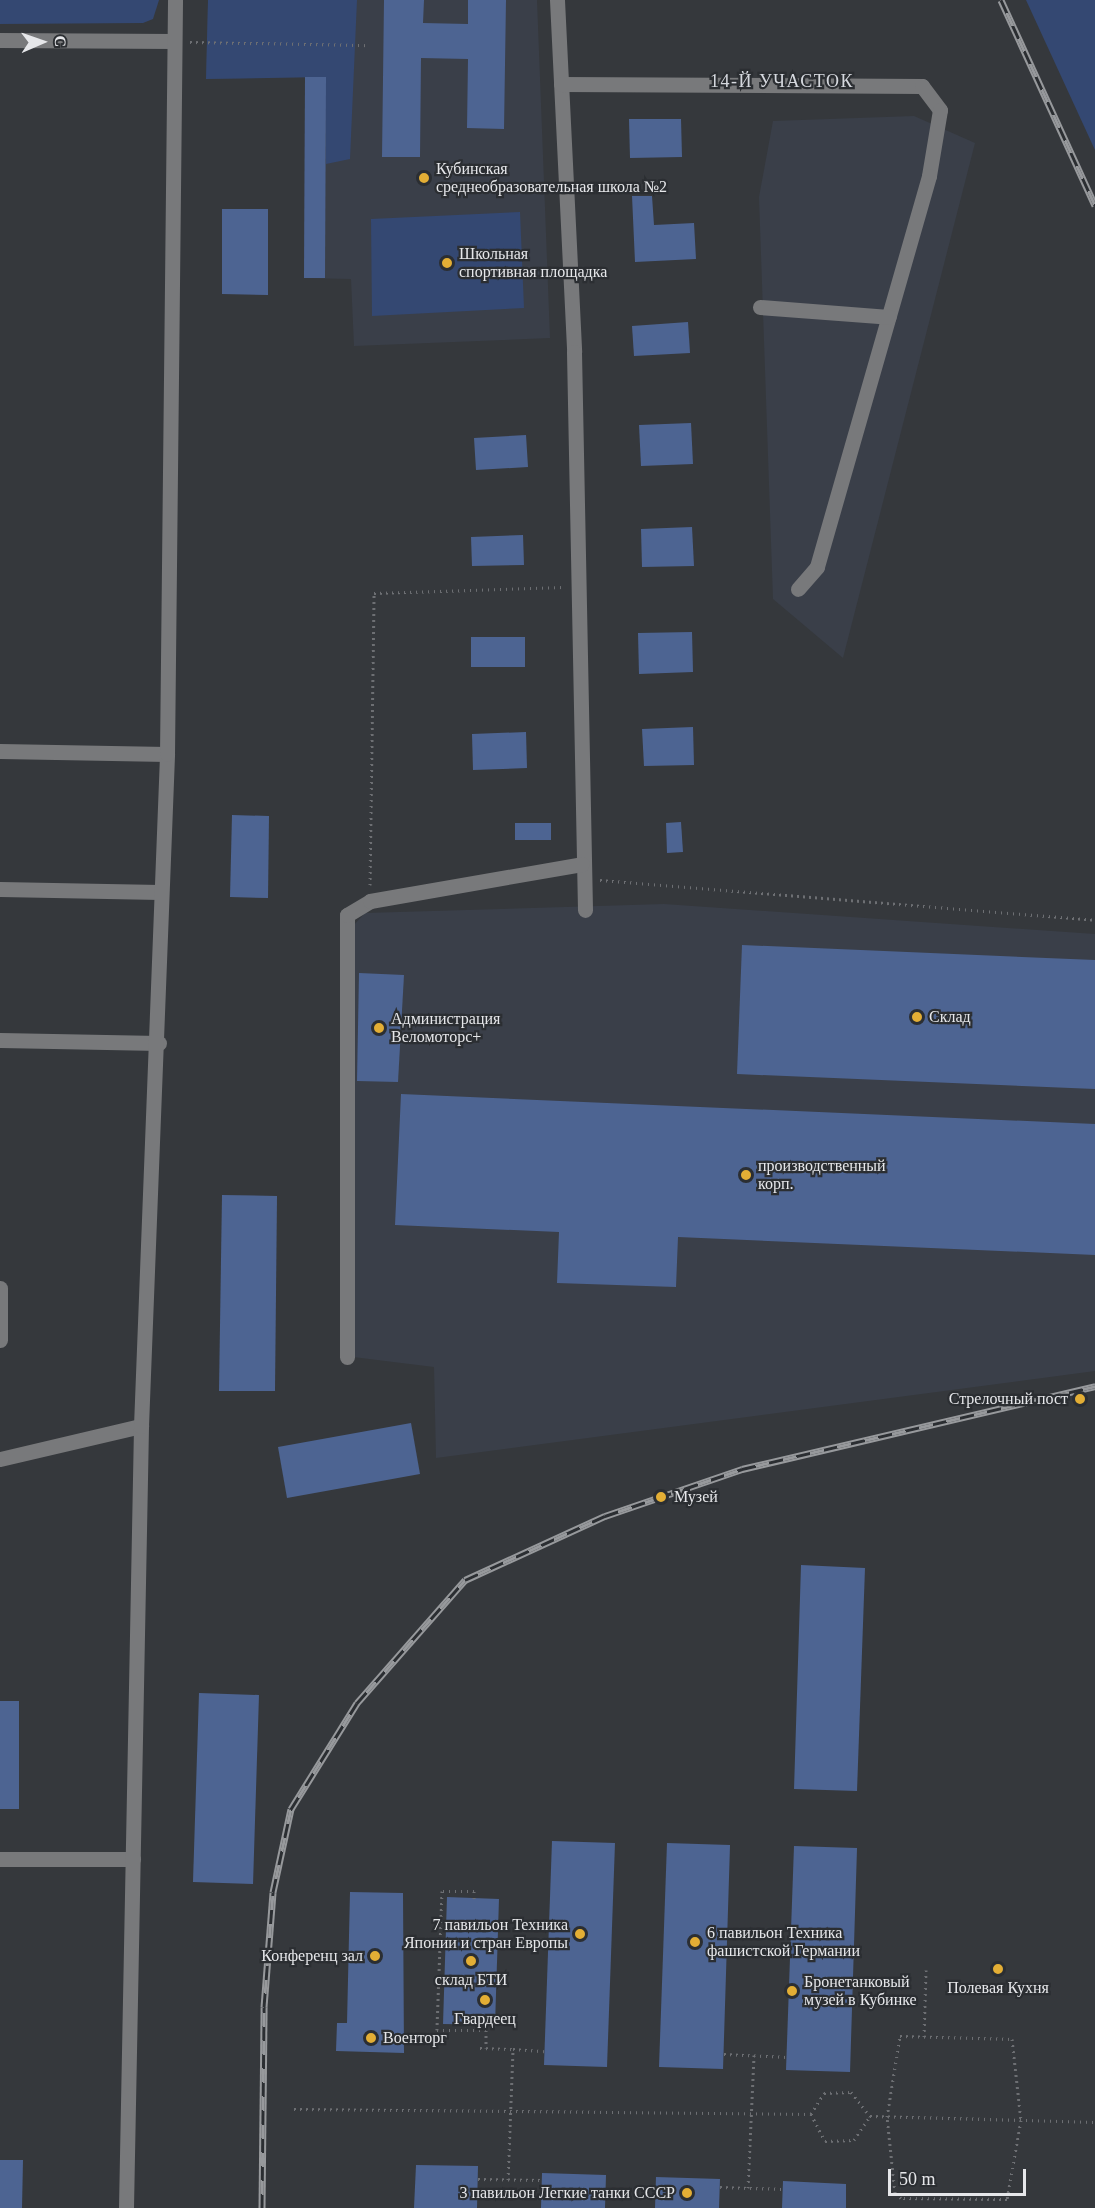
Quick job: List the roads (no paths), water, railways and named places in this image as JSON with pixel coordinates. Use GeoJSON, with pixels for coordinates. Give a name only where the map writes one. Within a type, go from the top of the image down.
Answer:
{"type":"FeatureCollection","features":[{"type":"Feature","properties":{"kind":"street"},"geometry":{"type":"LineString","coordinates":[[126,2208],[141,1426],[159,1043],[160,892],[167,754],[176,0]]}},
{"type":"Feature","properties":{"kind":"street"},"geometry":{"type":"LineString","coordinates":[[557,0],[574,352],[582,872],[585,910]]}},
{"type":"Feature","properties":{"kind":"street"},"geometry":{"type":"LineString","coordinates":[[0,40],[174,41]]}},
{"type":"Feature","properties":{"kind":"street"},"geometry":{"type":"LineString","coordinates":[[561,84],[922,86],[940,110],[929,176],[817,567],[798,589]]}},
{"type":"Feature","properties":{"kind":"street"},"geometry":{"type":"LineString","coordinates":[[760,307],[889,317]]}},
{"type":"Feature","properties":{"kind":"street"},"geometry":{"type":"LineString","coordinates":[[0,751],[167,754]]}},
{"type":"Feature","properties":{"kind":"street"},"geometry":{"type":"LineString","coordinates":[[347,1358],[347,915],[370,901],[582,872]]}},
{"type":"Feature","properties":{"kind":"street"},"geometry":{"type":"LineString","coordinates":[[0,889],[160,892]]}},
{"type":"Feature","properties":{"kind":"street"},"geometry":{"type":"LineString","coordinates":[[0,1040],[159,1043]]}},
{"type":"Feature","properties":{"kind":"street"},"geometry":{"type":"LineString","coordinates":[[0,1288],[0,1340]]}},
{"type":"Feature","properties":{"kind":"street"},"geometry":{"type":"LineString","coordinates":[[0,1459],[141,1426]]}},
{"type":"Feature","properties":{"kind":"street"},"geometry":{"type":"LineString","coordinates":[[0,1859],[133,1858]]}},
{"type":"Feature","properties":{"kind":"railway"},"geometry":{"type":"LineString","coordinates":[[1001,0],[1095,205]]}},
{"type":"Feature","properties":{"kind":"railway"},"geometry":{"type":"LineString","coordinates":[[262,2208],[264,2007],[273,1892],[291,1809],[357,1703],[465,1580],[605,1516],[742,1469],[1095,1386]]}},
{"type":"Feature","properties":{"kind":"place","name":"Кубинская среднеобразовательная школа №2"},"geometry":{"type":"Point","coordinates":[424,178]}},
{"type":"Feature","properties":{"kind":"place","name":"Школьная спортивная площадка"},"geometry":{"type":"Point","coordinates":[447,263]}},
{"type":"Feature","properties":{"kind":"place","name":"Склад"},"geometry":{"type":"Point","coordinates":[917,1017]}},
{"type":"Feature","properties":{"kind":"place","name":"Администрация Веломоторс+"},"geometry":{"type":"Point","coordinates":[379,1028]}},
{"type":"Feature","properties":{"kind":"place","name":"производственный корп."},"geometry":{"type":"Point","coordinates":[746,1175]}},
{"type":"Feature","properties":{"kind":"place","name":"Стрелочный пост"},"geometry":{"type":"Point","coordinates":[1080,1399]}},
{"type":"Feature","properties":{"kind":"place","name":"Музей"},"geometry":{"type":"Point","coordinates":[661,1497]}},
{"type":"Feature","properties":{"kind":"place","name":"7 павильон Техника Японии и стран Европы"},"geometry":{"type":"Point","coordinates":[580,1934]}},
{"type":"Feature","properties":{"kind":"place","name":"6 павильон Техника фашистской Германии"},"geometry":{"type":"Point","coordinates":[695,1942]}},
{"type":"Feature","properties":{"kind":"place","name":"Конференц зал"},"geometry":{"type":"Point","coordinates":[375,1956]}},
{"type":"Feature","properties":{"kind":"place","name":"склад БТИ"},"geometry":{"type":"Point","coordinates":[471,1961]}},
{"type":"Feature","properties":{"kind":"place","name":"Полевая Кухня"},"geometry":{"type":"Point","coordinates":[998,1969]}},
{"type":"Feature","properties":{"kind":"place","name":"Бронетанковый музей в Кубинке"},"geometry":{"type":"Point","coordinates":[792,1991]}},
{"type":"Feature","properties":{"kind":"place","name":"Гвардеец"},"geometry":{"type":"Point","coordinates":[485,2000]}},
{"type":"Feature","properties":{"kind":"place","name":"Военторг"},"geometry":{"type":"Point","coordinates":[371,2038]}},
{"type":"Feature","properties":{"kind":"place","name":"3 павильон Легкие танки СССР"},"geometry":{"type":"Point","coordinates":[687,2193]}},
{"type":"Feature","properties":{"kind":"district","name":"14-Й УЧАСТОК"},"geometry":{"type":"Point","coordinates":[782,81]}}]}
